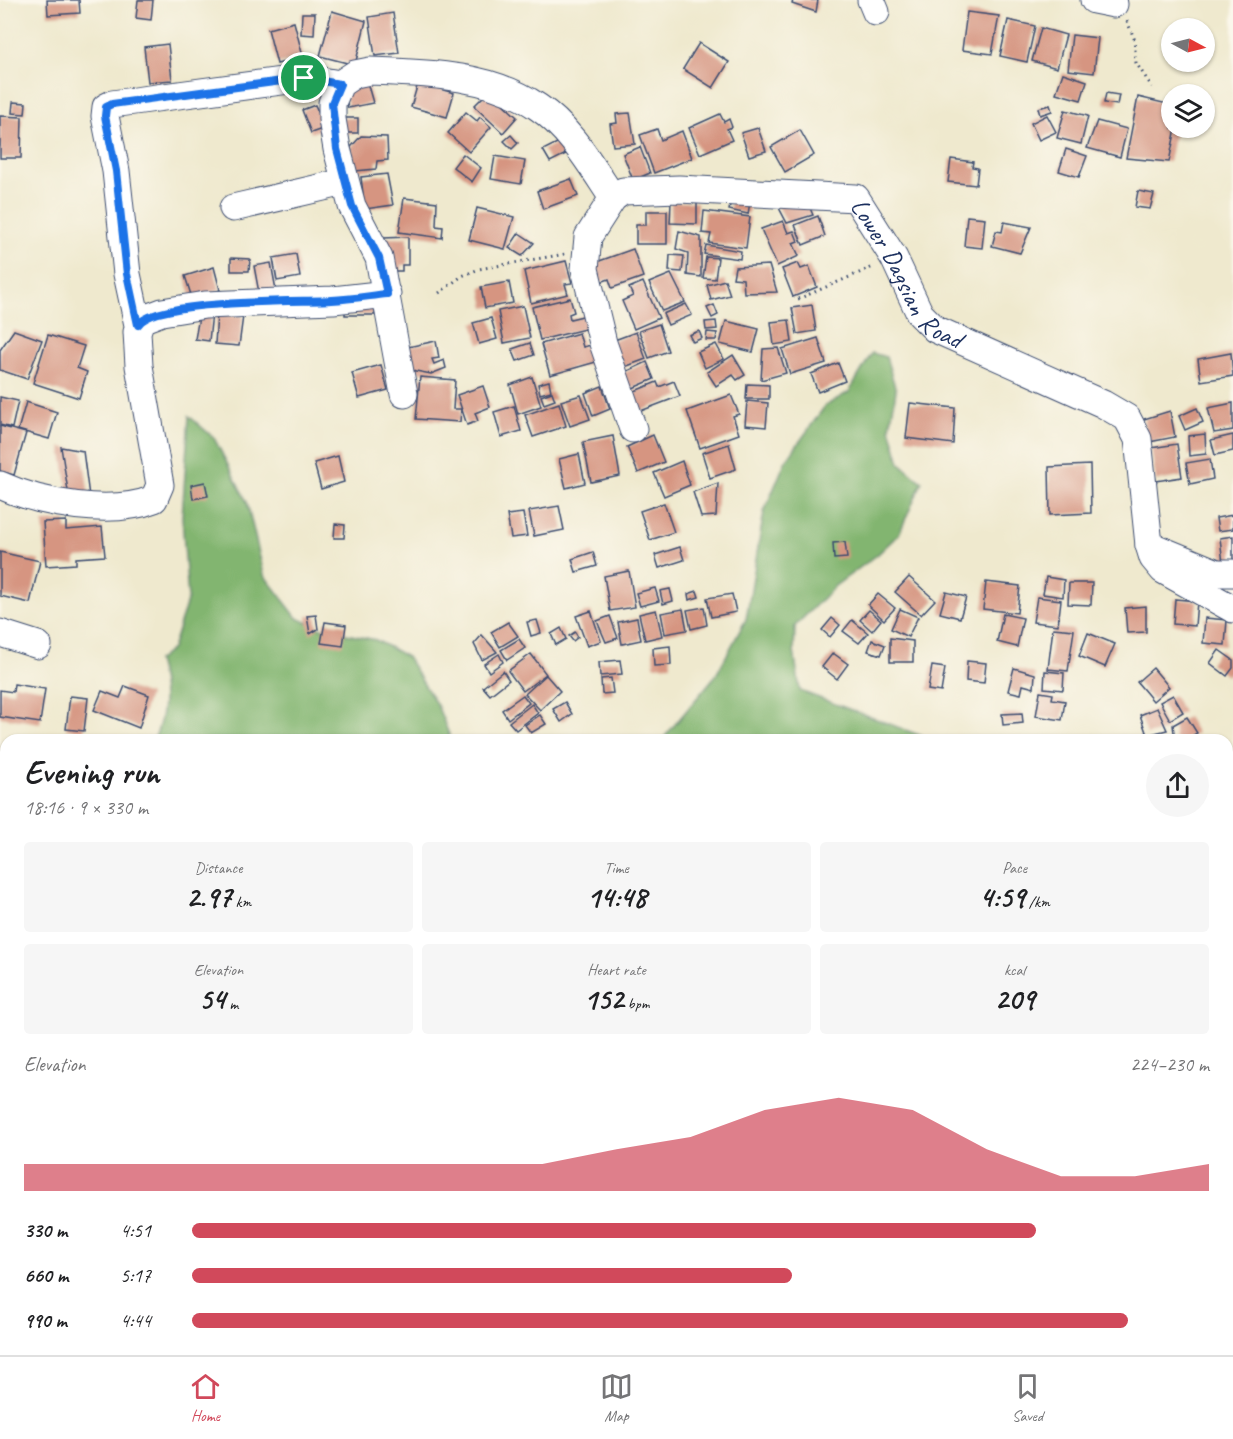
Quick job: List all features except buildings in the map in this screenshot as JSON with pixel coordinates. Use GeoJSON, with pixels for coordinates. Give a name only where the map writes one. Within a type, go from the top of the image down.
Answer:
{"type":"FeatureCollection","features":[{"type":"Feature","properties":{"kind":"street"},"geometry":{"type":"LineString","coordinates":[[404,394],[379,258],[352,206],[332,119],[332,103],[340,84],[355,74],[370,70],[470,79],[502,88],[539,107],[573,140],[613,198],[597,219],[585,250],[585,269],[603,343],[633,429]]}},
{"type":"Feature","properties":{"kind":"street"},"geometry":{"type":"LineString","coordinates":[[0,485],[36,498],[100,508],[144,504],[154,499],[160,485],[138,366],[138,325],[127,274],[116,171],[105,116],[106,107],[112,104],[304,78],[340,84]]}},
{"type":"Feature","properties":{"kind":"street"},"geometry":{"type":"LineString","coordinates":[[233,208],[345,182]]}},
{"type":"Feature","properties":{"kind":"street","name":"Lower Dagsian Road"},"geometry":{"type":"LineString","coordinates":[[613,198],[623,191],[679,189],[856,198],[894,258],[920,314],[935,328],[1093,399],[1126,418],[1138,439],[1149,545],[1153,558],[1163,570],[1233,609]]}},
{"type":"Feature","properties":{"kind":"street"},"geometry":{"type":"LineString","coordinates":[[138,325],[150,315],[205,305],[333,300],[387,294]]}},
{"type":"Feature","properties":{"kind":"street"},"geometry":{"type":"LineString","coordinates":[[1149,545],[1217,573],[1233,573]]}},
{"type":"Feature","properties":{"kind":"street"},"geometry":{"type":"LineString","coordinates":[[0,633],[38,645]]}},
{"type":"Feature","properties":{"kind":"path"},"geometry":{"type":"LineString","coordinates":[[1104,2],[1131,25],[1136,63],[1152,87]]}},
{"type":"Feature","properties":{"kind":"path"},"geometry":{"type":"LineString","coordinates":[[439,293],[462,276],[478,269],[585,250]]}},
{"type":"Feature","properties":{"kind":"path"},"geometry":{"type":"LineString","coordinates":[[798,299],[894,258]]}},
{"type":"Feature","properties":{"kind":"green space"},"geometry":{"type":"Polygon","coordinates":[[[872,353],[886,357],[896,390],[890,428],[900,463],[922,482],[899,534],[877,555],[835,586],[795,626],[794,651],[800,691],[916,734],[667,734],[716,675],[746,619],[764,512],[785,462],[825,406],[849,392],[872,353]]]}},
{"type":"Feature","properties":{"kind":"green space"},"geometry":{"type":"Polygon","coordinates":[[[189,416],[214,438],[247,502],[264,575],[297,618],[326,630],[376,640],[407,657],[437,705],[449,734],[156,734],[161,720],[163,700],[162,681],[157,661],[172,649],[188,598],[182,517],[189,416]]]}},
{"type":"Feature","properties":{"kind":"route"},"geometry":{"type":"LineString","coordinates":[[304,78],[340,84],[332,103],[337,149],[352,206],[379,258],[387,294],[333,300],[205,305],[150,315],[141,320],[138,325],[127,274],[116,171],[105,116],[106,107],[112,104],[304,78]]}}]}
